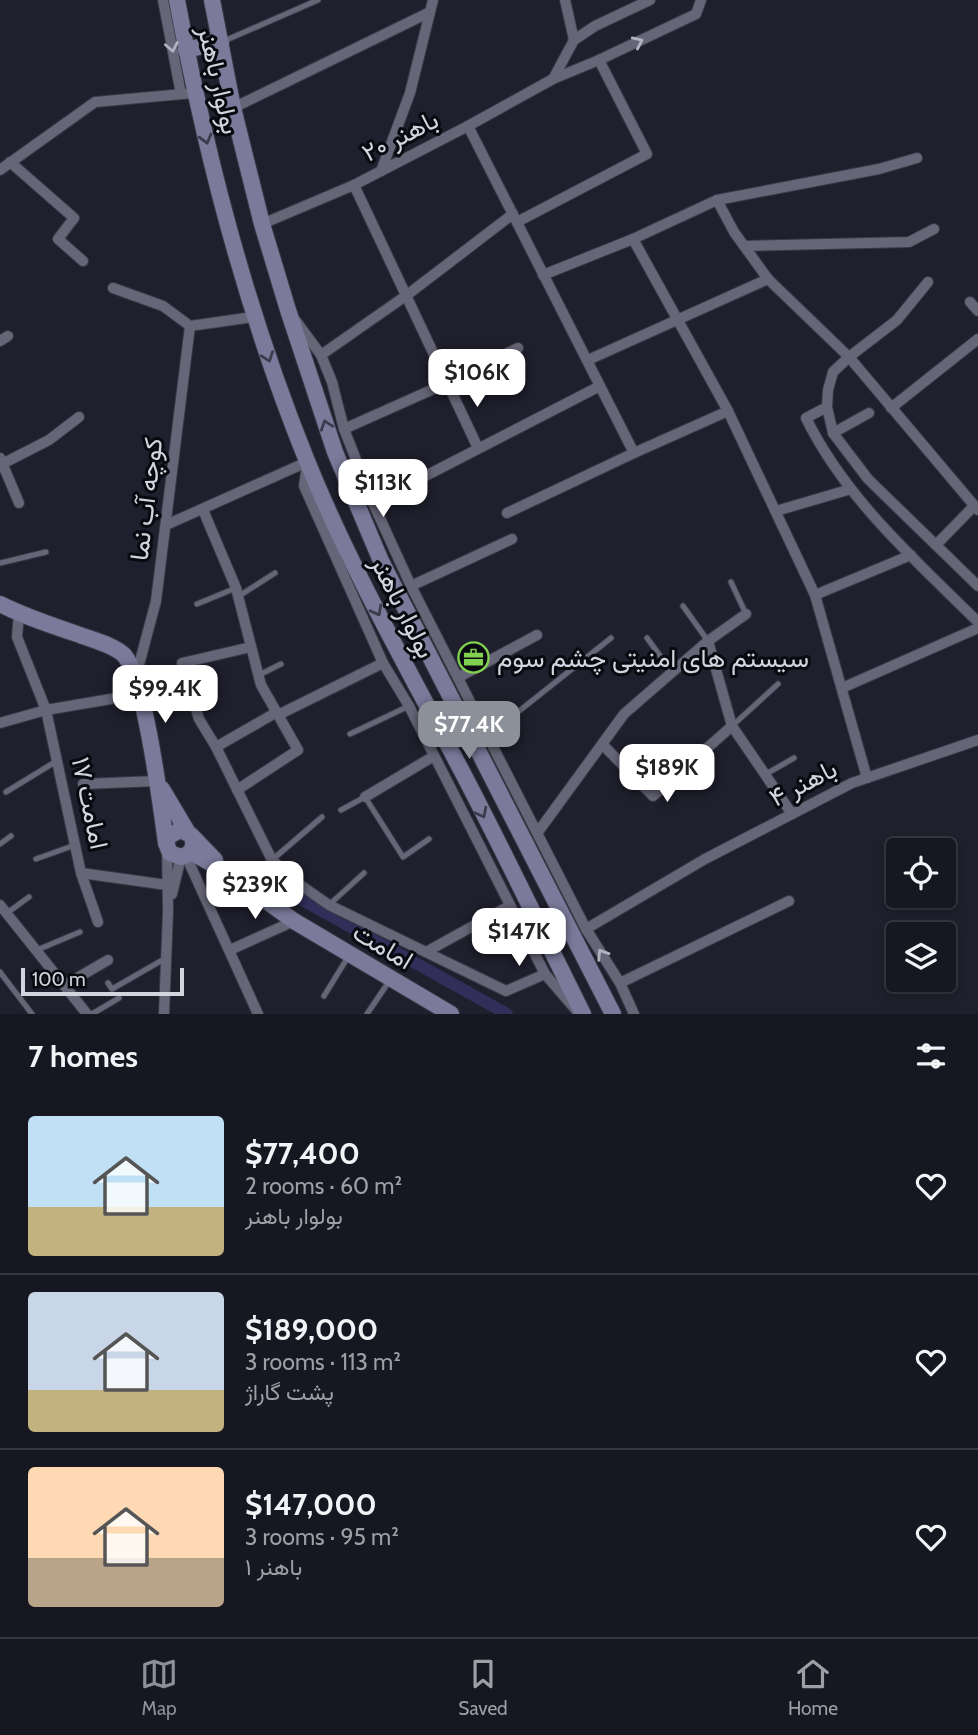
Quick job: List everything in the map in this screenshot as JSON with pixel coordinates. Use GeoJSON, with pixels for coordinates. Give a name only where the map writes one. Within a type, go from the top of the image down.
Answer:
{"type":"FeatureCollection","features":[{"type":"Feature","properties":{"kind":"main road","name":"بولوار باهنر"},"geometry":{"type":"LineString","coordinates":[[177,0],[186,50],[188,94],[253,317],[351,577],[460,768],[581,1014]]}},
{"type":"Feature","properties":{"kind":"main road","name":"بولوار باهنر"},"geometry":{"type":"LineString","coordinates":[[212,0],[233,108],[262,224],[335,452],[381,561],[480,756],[490,775],[536,840],[613,1014]]}},
{"type":"Feature","properties":{"kind":"main road"},"geometry":{"type":"LineString","coordinates":[[186,50],[221,42]]}},
{"type":"Feature","properties":{"kind":"main road","name":"امامت"},"geometry":{"type":"LineString","coordinates":[[0,604],[101,643],[123,655],[136,676],[157,781],[178,851],[291,901],[349,955],[451,1014]]}},
{"type":"Feature","properties":{"kind":"main road"},"geometry":{"type":"LineString","coordinates":[[460,768],[472,765],[480,756]]}},
{"type":"Feature","properties":{"kind":"main road"},"geometry":{"type":"LineString","coordinates":[[469,786],[478,778],[490,775]]}},
{"type":"Feature","properties":{"kind":"main road","name":"امامت"},"geometry":{"type":"LineString","coordinates":[[157,781],[189,833],[223,870]]}},
{"type":"Feature","properties":{"kind":"main road"},"geometry":{"type":"LineString","coordinates":[[173,831],[189,833],[194,847],[178,851],[173,831]]}},
{"type":"Feature","properties":{"kind":"street"},"geometry":{"type":"LineString","coordinates":[[0,170],[95,102],[188,94],[163,0]]}},
{"type":"Feature","properties":{"kind":"street"},"geometry":{"type":"LineString","coordinates":[[381,171],[411,93],[433,0]]}},
{"type":"Feature","properties":{"kind":"street"},"geometry":{"type":"LineString","coordinates":[[565,0],[574,40]]}},
{"type":"Feature","properties":{"kind":"street"},"geometry":{"type":"LineString","coordinates":[[553,79],[574,40],[595,26],[650,0]]}},
{"type":"Feature","properties":{"kind":"street","name":"باهنر ۲۰"},"geometry":{"type":"LineString","coordinates":[[262,224],[354,185],[553,79],[696,13],[701,0]]}},
{"type":"Feature","properties":{"kind":"street"},"geometry":{"type":"LineString","coordinates":[[233,108],[428,13]]}},
{"type":"Feature","properties":{"kind":"street"},"geometry":{"type":"LineString","coordinates":[[321,355],[515,218],[647,154],[599,60]]}},
{"type":"Feature","properties":{"kind":"street"},"geometry":{"type":"LineString","coordinates":[[468,126],[634,453]]}},
{"type":"Feature","properties":{"kind":"street"},"geometry":{"type":"LineString","coordinates":[[543,275],[633,239],[717,200],[879,169],[917,159]]}},
{"type":"Feature","properties":{"kind":"street"},"geometry":{"type":"LineString","coordinates":[[10,162],[74,218],[58,239],[83,261]]}},
{"type":"Feature","properties":{"kind":"street"},"geometry":{"type":"LineString","coordinates":[[354,185],[478,448]]}},
{"type":"Feature","properties":{"kind":"street"},"geometry":{"type":"LineString","coordinates":[[717,200],[734,232],[768,279],[849,356],[976,508],[936,545]]}},
{"type":"Feature","properties":{"kind":"street"},"geometry":{"type":"LineString","coordinates":[[745,246],[909,242],[934,229]]}},
{"type":"Feature","properties":{"kind":"street"},"geometry":{"type":"LineString","coordinates":[[633,239],[727,411],[815,595],[867,778]]}},
{"type":"Feature","properties":{"kind":"street"},"geometry":{"type":"LineString","coordinates":[[588,360],[768,279]]}},
{"type":"Feature","properties":{"kind":"street"},"geometry":{"type":"LineString","coordinates":[[928,282],[897,320],[832,372],[827,407],[833,433],[868,479],[978,586]]}},
{"type":"Feature","properties":{"kind":"street"},"geometry":{"type":"LineString","coordinates":[[113,288],[163,306],[190,326],[253,317]]}},
{"type":"Feature","properties":{"kind":"street"},"geometry":{"type":"LineString","coordinates":[[970,302],[978,311]]}},
{"type":"Feature","properties":{"kind":"street"},"geometry":{"type":"LineString","coordinates":[[288,310],[321,355],[332,382],[344,429],[373,503],[411,586],[489,735],[536,840],[620,983],[634,1014]]}},
{"type":"Feature","properties":{"kind":"street","name":"کوچه آب نما"},"geometry":{"type":"LineString","coordinates":[[136,676],[156,601],[190,326]]}},
{"type":"Feature","properties":{"kind":"street"},"geometry":{"type":"LineString","coordinates":[[891,408],[978,339]]}},
{"type":"Feature","properties":{"kind":"street"},"geometry":{"type":"LineString","coordinates":[[344,429],[518,348]]}},
{"type":"Feature","properties":{"kind":"street"},"geometry":{"type":"LineString","coordinates":[[373,503],[600,386]]}},
{"type":"Feature","properties":{"kind":"street"},"geometry":{"type":"LineString","coordinates":[[827,407],[806,418],[819,444],[851,489],[911,555],[978,622]]}},
{"type":"Feature","properties":{"kind":"street"},"geometry":{"type":"LineString","coordinates":[[508,513],[727,411]]}},
{"type":"Feature","properties":{"kind":"street"},"geometry":{"type":"LineString","coordinates":[[833,433],[869,413]]}},
{"type":"Feature","properties":{"kind":"street"},"geometry":{"type":"LineString","coordinates":[[19,503],[2,460],[49,440],[79,417]]}},
{"type":"Feature","properties":{"kind":"street"},"geometry":{"type":"LineString","coordinates":[[166,526],[307,462]]}},
{"type":"Feature","properties":{"kind":"street"},"geometry":{"type":"LineString","coordinates":[[0,490],[13,484]]}},
{"type":"Feature","properties":{"kind":"street"},"geometry":{"type":"LineString","coordinates":[[776,511],[851,489]]}},
{"type":"Feature","properties":{"kind":"street"},"geometry":{"type":"LineString","coordinates":[[203,510],[237,592],[261,685],[298,750],[237,790]]}},
{"type":"Feature","properties":{"kind":"street"},"geometry":{"type":"LineString","coordinates":[[411,586],[512,539]]}},
{"type":"Feature","properties":{"kind":"street"},"geometry":{"type":"LineString","coordinates":[[815,595],[911,555]]}},
{"type":"Feature","properties":{"kind":"street"},"geometry":{"type":"LineString","coordinates":[[351,577],[383,663],[409,706],[509,906],[545,974],[581,1014]]}},
{"type":"Feature","properties":{"kind":"street","name":"امامت ۱۷"},"geometry":{"type":"LineString","coordinates":[[19,613],[17,637],[46,710],[81,873],[98,922]]}},
{"type":"Feature","properties":{"kind":"street"},"geometry":{"type":"LineString","coordinates":[[536,840],[624,715],[708,641],[746,614]]}},
{"type":"Feature","properties":{"kind":"street"},"geometry":{"type":"LineString","coordinates":[[842,688],[978,628]]}},
{"type":"Feature","properties":{"kind":"street"},"geometry":{"type":"LineString","coordinates":[[459,677],[537,635]]}},
{"type":"Feature","properties":{"kind":"street"},"geometry":{"type":"LineString","coordinates":[[708,641],[732,726],[792,814]]}},
{"type":"Feature","properties":{"kind":"street"},"geometry":{"type":"LineString","coordinates":[[251,647],[182,663],[199,719],[216,747],[291,901]]}},
{"type":"Feature","properties":{"kind":"street"},"geometry":{"type":"LineString","coordinates":[[216,747],[383,663]]}},
{"type":"Feature","properties":{"kind":"street"},"geometry":{"type":"LineString","coordinates":[[0,723],[46,710],[140,694]]}},
{"type":"Feature","properties":{"kind":"street"},"geometry":{"type":"LineString","coordinates":[[603,745],[653,796],[732,726]]}},
{"type":"Feature","properties":{"kind":"street","name":"باهنر ۴"},"geometry":{"type":"LineString","coordinates":[[586,929],[705,859],[852,783],[978,740]]}},
{"type":"Feature","properties":{"kind":"street"},"geometry":{"type":"LineString","coordinates":[[365,797],[434,756]]}},
{"type":"Feature","properties":{"kind":"street"},"geometry":{"type":"LineString","coordinates":[[83,784],[157,781]]}},
{"type":"Feature","properties":{"kind":"street"},"geometry":{"type":"LineString","coordinates":[[164,1014],[167,885],[178,851]]}},
{"type":"Feature","properties":{"kind":"street"},"geometry":{"type":"LineString","coordinates":[[168,911],[178,851]]}},
{"type":"Feature","properties":{"kind":"street"},"geometry":{"type":"LineString","coordinates":[[178,851],[230,950],[258,1014]]}},
{"type":"Feature","properties":{"kind":"street"},"geometry":{"type":"LineString","coordinates":[[81,873],[167,885]]}},
{"type":"Feature","properties":{"kind":"street"},"geometry":{"type":"LineString","coordinates":[[230,950],[291,901],[329,905],[506,991],[545,974]]}},
{"type":"Feature","properties":{"kind":"street"},"geometry":{"type":"LineString","coordinates":[[620,983],[789,901]]}},
{"type":"Feature","properties":{"kind":"street"},"geometry":{"type":"LineString","coordinates":[[426,952],[509,906]]}},
{"type":"Feature","properties":{"kind":"street"},"geometry":{"type":"LineString","coordinates":[[4,909],[90,1014]]}},
{"type":"Feature","properties":{"kind":"street"},"geometry":{"type":"LineString","coordinates":[[65,985],[108,960]]}},
{"type":"Feature","properties":{"kind":"lane"},"geometry":{"type":"LineString","coordinates":[[221,42],[318,0]]}},
{"type":"Feature","properties":{"kind":"lane"},"geometry":{"type":"LineString","coordinates":[[0,563],[46,552]]}},
{"type":"Feature","properties":{"kind":"lane"},"geometry":{"type":"LineString","coordinates":[[197,604],[237,592],[275,573]]}},
{"type":"Feature","properties":{"kind":"lane"},"geometry":{"type":"LineString","coordinates":[[731,582],[746,614]]}},
{"type":"Feature","properties":{"kind":"lane"},"geometry":{"type":"LineString","coordinates":[[683,606],[708,641]]}},
{"type":"Feature","properties":{"kind":"lane"},"geometry":{"type":"LineString","coordinates":[[489,735],[611,638]]}},
{"type":"Feature","properties":{"kind":"lane"},"geometry":{"type":"LineString","coordinates":[[647,638],[673,673]]}},
{"type":"Feature","properties":{"kind":"lane"},"geometry":{"type":"LineString","coordinates":[[259,676],[281,664]]}},
{"type":"Feature","properties":{"kind":"lane"},"geometry":{"type":"LineString","coordinates":[[732,726],[778,684]]}},
{"type":"Feature","properties":{"kind":"lane"},"geometry":{"type":"LineString","coordinates":[[350,734],[409,706]]}},
{"type":"Feature","properties":{"kind":"lane"},"geometry":{"type":"LineString","coordinates":[[765,774],[794,758]]}},
{"type":"Feature","properties":{"kind":"lane"},"geometry":{"type":"LineString","coordinates":[[6,792],[58,760]]}},
{"type":"Feature","properties":{"kind":"lane"},"geometry":{"type":"LineString","coordinates":[[341,810],[365,797],[403,857],[429,839]]}},
{"type":"Feature","properties":{"kind":"lane"},"geometry":{"type":"LineString","coordinates":[[272,860],[322,817]]}},
{"type":"Feature","properties":{"kind":"lane"},"geometry":{"type":"LineString","coordinates":[[0,844],[11,836]]}},
{"type":"Feature","properties":{"kind":"lane"},"geometry":{"type":"LineString","coordinates":[[36,859],[76,844]]}},
{"type":"Feature","properties":{"kind":"lane"},"geometry":{"type":"LineString","coordinates":[[329,905],[364,873]]}},
{"type":"Feature","properties":{"kind":"lane"},"geometry":{"type":"LineString","coordinates":[[4,909],[29,897]]}},
{"type":"Feature","properties":{"kind":"lane"},"geometry":{"type":"LineString","coordinates":[[37,950],[80,932]]}},
{"type":"Feature","properties":{"kind":"lane"},"geometry":{"type":"LineString","coordinates":[[324,996],[349,955]]}},
{"type":"Feature","properties":{"kind":"lane"},"geometry":{"type":"LineString","coordinates":[[108,983],[113,989],[166,958]]}},
{"type":"Feature","properties":{"kind":"lane"},"geometry":{"type":"LineString","coordinates":[[0,972],[32,1014]]}},
{"type":"Feature","properties":{"kind":"lane"},"geometry":{"type":"LineString","coordinates":[[367,1014],[390,980]]}},
{"type":"Feature","properties":{"kind":"lane"},"geometry":{"type":"LineString","coordinates":[[90,1014],[119,998]]}},
{"type":"Feature","properties":{"kind":"waterway"},"geometry":{"type":"LineString","coordinates":[[270,882],[507,1014]]}},
{"type":"Feature","properties":{"kind":"place","name":"سیستم های امنیتی چشم سوم"},"geometry":{"type":"Point","coordinates":[474,658]}}]}
